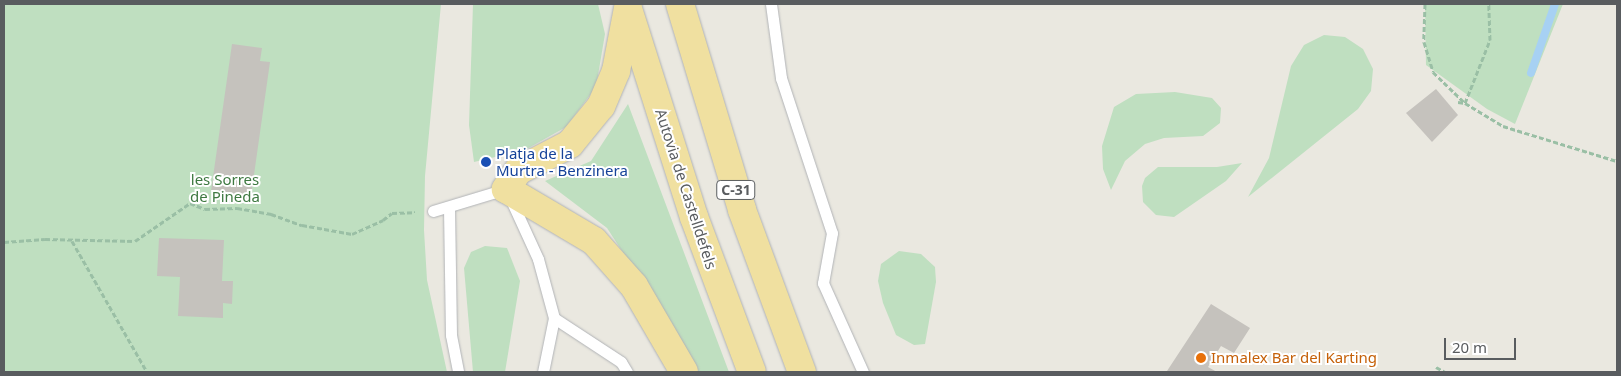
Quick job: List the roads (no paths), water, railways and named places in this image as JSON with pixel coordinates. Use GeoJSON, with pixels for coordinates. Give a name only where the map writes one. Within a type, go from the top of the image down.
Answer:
{"type":"FeatureCollection","features":[{"type":"Feature","properties":{"kind":"highway","name":"C-31"},"geometry":{"type":"LineString","coordinates":[[680,4],[742,210],[802,372]]}},
{"type":"Feature","properties":{"kind":"highway"},"geometry":{"type":"LineString","coordinates":[[699,69],[701,4]]}},
{"type":"Feature","properties":{"kind":"highway"},"geometry":{"type":"LineString","coordinates":[[627,6],[616,71],[601,106],[570,144],[524,168],[506,190],[594,241],[634,286],[684,372]]}},
{"type":"Feature","properties":{"kind":"highway","name":"Autovia de Castelldefels"},"geometry":{"type":"LineString","coordinates":[[627,6],[694,217],[752,372]]}},
{"type":"Feature","properties":{"kind":"lane"},"geometry":{"type":"LineString","coordinates":[[771,4],[781,78],[832,234],[823,283],[863,372]]}},
{"type":"Feature","properties":{"kind":"lane"},"geometry":{"type":"LineString","coordinates":[[433,211],[449,208],[506,190],[538,259],[554,318],[543,372]]}},
{"type":"Feature","properties":{"kind":"lane"},"geometry":{"type":"LineString","coordinates":[[449,208],[451,335],[458,372]]}},
{"type":"Feature","properties":{"kind":"lane"},"geometry":{"type":"LineString","coordinates":[[554,318],[621,362],[627,372]]}},
{"type":"Feature","properties":{"kind":"waterway"},"geometry":{"type":"LineString","coordinates":[[1531,73],[1555,4]]}},
{"type":"Feature","properties":{"kind":"place","name":"Platja de la Murtra - Benzinera"},"geometry":{"type":"Point","coordinates":[486,162]}},
{"type":"Feature","properties":{"kind":"place","name":"Inmalex Bar del Karting"},"geometry":{"type":"Point","coordinates":[1201,358]}},
{"type":"Feature","properties":{"kind":"park label","name":"les Sorres de Pineda"},"geometry":{"type":"Point","coordinates":[225,188]}}]}
